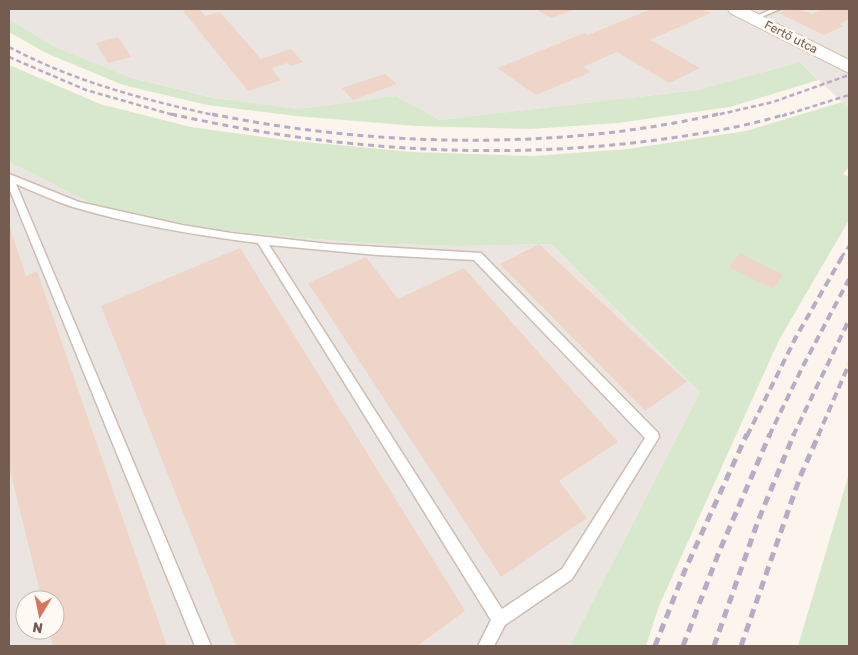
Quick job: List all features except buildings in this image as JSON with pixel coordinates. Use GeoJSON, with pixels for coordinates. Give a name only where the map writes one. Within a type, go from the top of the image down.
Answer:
{"type":"FeatureCollection","features":[{"type":"Feature","properties":{"kind":"street","name":"Fertő utca"},"geometry":{"type":"LineString","coordinates":[[736,9],[848,66]]}},
{"type":"Feature","properties":{"kind":"lane"},"geometry":{"type":"LineString","coordinates":[[755,18],[777,9]]}},
{"type":"Feature","properties":{"kind":"lane"},"geometry":{"type":"LineString","coordinates":[[10,177],[84,207],[195,232],[386,252],[477,256],[653,437],[567,574],[500,620],[486,646]]}},
{"type":"Feature","properties":{"kind":"lane"},"geometry":{"type":"LineString","coordinates":[[10,177],[203,646]]}},
{"type":"Feature","properties":{"kind":"lane"},"geometry":{"type":"LineString","coordinates":[[261,240],[500,620]]}},
{"type":"Feature","properties":{"kind":"shaded area"},"geometry":{"type":"Polygon","coordinates":[[[9,9],[849,9],[849,106],[842,102],[800,62],[697,90],[440,120],[396,96],[298,109],[215,98],[132,78],[55,47],[9,19],[9,9]]]}},
{"type":"Feature","properties":{"kind":"shaded area"},"geometry":{"type":"Polygon","coordinates":[[[9,162],[92,204],[214,230],[361,243],[458,246],[551,244],[700,392],[570,646],[9,646],[9,162]]]}},
{"type":"Feature","properties":{"kind":"green space"},"geometry":{"type":"Polygon","coordinates":[[[9,19],[55,47],[132,78],[214,98],[298,109],[396,96],[440,120],[697,90],[800,62],[818,80],[730,107],[618,123],[531,129],[416,126],[296,116],[207,105],[123,85],[46,53],[9,32],[9,19]]]}},
{"type":"Feature","properties":{"kind":"green space"},"geometry":{"type":"Polygon","coordinates":[[[9,65],[100,104],[191,127],[285,140],[411,152],[533,156],[628,149],[746,131],[842,102],[849,106],[849,167],[843,174],[849,177],[849,220],[779,340],[659,606],[646,646],[570,646],[700,392],[551,244],[458,246],[361,243],[214,230],[92,204],[9,162],[9,65]]]}},
{"type":"Feature","properties":{"kind":"green space"},"geometry":{"type":"Polygon","coordinates":[[[849,474],[849,646],[798,646],[849,474]]]}},
{"type":"Feature","properties":{"kind":"railway"},"geometry":{"type":"LineString","coordinates":[[9,47],[59,70],[111,89],[218,116]]}},
{"type":"Feature","properties":{"kind":"railway"},"geometry":{"type":"LineString","coordinates":[[9,57],[86,90],[177,116]]}},
{"type":"Feature","properties":{"kind":"railway"},"geometry":{"type":"LineString","coordinates":[[712,116],[773,102],[849,75]]}},
{"type":"Feature","properties":{"kind":"railway"},"geometry":{"type":"LineString","coordinates":[[782,116],[849,95]]}},
{"type":"Feature","properties":{"kind":"railway"},"geometry":{"type":"LineString","coordinates":[[171,114],[291,136],[352,144],[474,150],[536,150],[657,140],[706,133],[786,114]]}},
{"type":"Feature","properties":{"kind":"railway"},"geometry":{"type":"LineString","coordinates":[[212,114],[273,125],[336,133],[400,138],[465,140],[530,139],[594,134],[657,126],[718,114]]}},
{"type":"Feature","properties":{"kind":"railway"},"geometry":{"type":"LineString","coordinates":[[841,258],[849,246]]}},
{"type":"Feature","properties":{"kind":"railway"},"geometry":{"type":"LineString","coordinates":[[747,436],[796,337],[842,257]]}},
{"type":"Feature","properties":{"kind":"railway"},"geometry":{"type":"LineString","coordinates":[[769,436],[849,279]]}},
{"type":"Feature","properties":{"kind":"railway"},"geometry":{"type":"LineString","coordinates":[[793,436],[849,320]]}},
{"type":"Feature","properties":{"kind":"railway"},"geometry":{"type":"LineString","coordinates":[[818,436],[849,364]]}},
{"type":"Feature","properties":{"kind":"railway"},"geometry":{"type":"LineString","coordinates":[[655,646],[685,570],[747,434]]}},
{"type":"Feature","properties":{"kind":"railway"},"geometry":{"type":"LineString","coordinates":[[683,646],[719,552],[770,434]]}},
{"type":"Feature","properties":{"kind":"railway"},"geometry":{"type":"LineString","coordinates":[[714,646],[758,521],[794,434]]}},
{"type":"Feature","properties":{"kind":"railway"},"geometry":{"type":"LineString","coordinates":[[741,646],[800,477],[819,434]]}}]}
